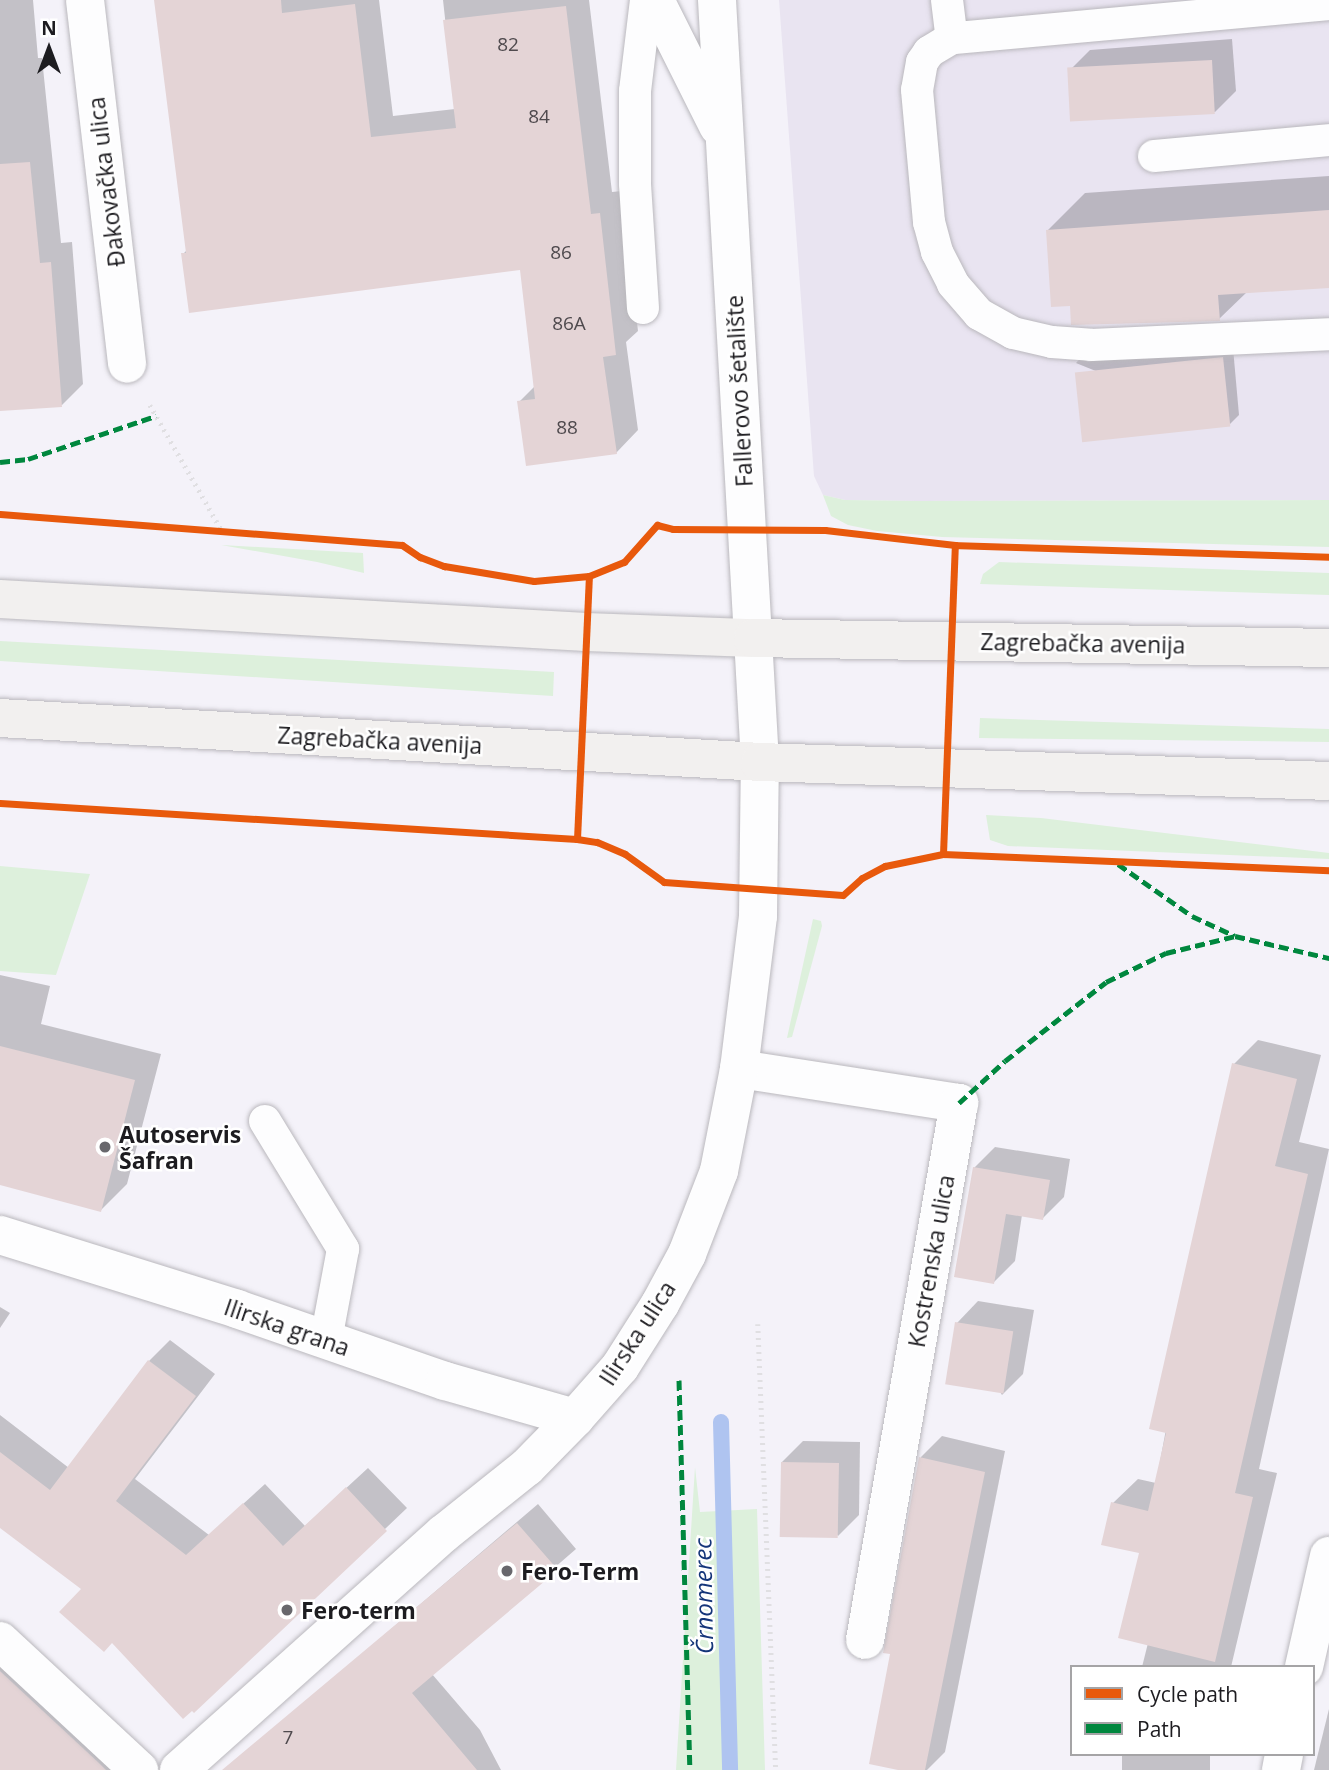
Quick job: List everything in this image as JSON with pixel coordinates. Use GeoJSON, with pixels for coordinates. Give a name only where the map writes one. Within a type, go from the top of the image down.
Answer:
{"type":"FeatureCollection","features":[{"type":"Feature","properties":{"kind":"main road","name":"Zagrebačka avenija"},"geometry":{"type":"LineString","coordinates":[[0,598],[586,632],[753,638],[1329,648]]}},
{"type":"Feature","properties":{"kind":"main road","name":"Zagrebačka avenija"},"geometry":{"type":"LineString","coordinates":[[0,718],[760,762],[1329,781]]}},
{"type":"Feature","properties":{"kind":"street","name":"Đakovačka ulica"},"geometry":{"type":"LineString","coordinates":[[85,0],[127,364]]}},
{"type":"Feature","properties":{"kind":"street","name":"Fallerovo šetalište"},"geometry":{"type":"LineString","coordinates":[[655,0],[726,144]]}},
{"type":"Feature","properties":{"kind":"street","name":"Fallerovo šetalište"},"geometry":{"type":"LineString","coordinates":[[717,0],[753,638]]}},
{"type":"Feature","properties":{"kind":"street"},"geometry":{"type":"LineString","coordinates":[[753,638],[760,762]]}},
{"type":"Feature","properties":{"kind":"street","name":"Ilirska ulica"},"geometry":{"type":"LineString","coordinates":[[179,1770],[443,1534],[527,1467],[620,1367],[660,1304],[687,1255],[719,1171],[738,1069],[758,916],[760,762]]}},
{"type":"Feature","properties":{"kind":"street","name":"Kostrenska ulica"},"geometry":{"type":"LineString","coordinates":[[738,1069],[959,1103],[866,1640]]}},
{"type":"Feature","properties":{"kind":"street","name":"Ilirska grana"},"geometry":{"type":"LineString","coordinates":[[0,1235],[445,1381],[575,1418]]}},
{"type":"Feature","properties":{"kind":"street"},"geometry":{"type":"LineString","coordinates":[[1304,1665],[1329,1556]]}},
{"type":"Feature","properties":{"kind":"street"},"geometry":{"type":"LineString","coordinates":[[0,1641],[139,1770]]}},
{"type":"Feature","properties":{"kind":"lane"},"geometry":{"type":"LineString","coordinates":[[643,308],[635,183],[635,90],[646,0]]}},
{"type":"Feature","properties":{"kind":"lane"},"geometry":{"type":"LineString","coordinates":[[947,0],[951,38]]}},
{"type":"Feature","properties":{"kind":"lane"},"geometry":{"type":"LineString","coordinates":[[1329,4],[951,38],[929,52],[918,75],[929,222],[937,253],[953,284],[979,314],[1013,333],[1052,342],[1091,345],[1329,334]]}},
{"type":"Feature","properties":{"kind":"lane"},"geometry":{"type":"LineString","coordinates":[[1154,156],[1329,140]]}},
{"type":"Feature","properties":{"kind":"lane"},"geometry":{"type":"LineString","coordinates":[[265,1121],[344,1249],[326,1340]]}},
{"type":"Feature","properties":{"kind":"path"},"geometry":{"type":"LineString","coordinates":[[127,364],[221,529]]}},
{"type":"Feature","properties":{"kind":"path"},"geometry":{"type":"LineString","coordinates":[[758,1324],[776,1770]]}},
{"type":"Feature","properties":{"kind":"shaded area"},"geometry":{"type":"Polygon","coordinates":[[[779,0],[1329,0],[1329,500],[917,501],[845,500],[823,495],[814,476],[779,0]]]}},
{"type":"Feature","properties":{"kind":"green space"},"geometry":{"type":"Polygon","coordinates":[[[823,495],[845,500],[917,501],[1329,500],[1329,547],[942,537],[877,531],[848,525],[831,516],[823,495]]]}},
{"type":"Feature","properties":{"kind":"green space"},"geometry":{"type":"Polygon","coordinates":[[[221,545],[363,553],[364,573],[317,562],[221,545]]]}},
{"type":"Feature","properties":{"kind":"green space"},"geometry":{"type":"Polygon","coordinates":[[[999,562],[1329,573],[1329,595],[980,584],[983,574],[999,562]]]}},
{"type":"Feature","properties":{"kind":"green space"},"geometry":{"type":"Polygon","coordinates":[[[0,641],[554,672],[553,696],[0,661],[0,641]]]}},
{"type":"Feature","properties":{"kind":"green space"},"geometry":{"type":"Polygon","coordinates":[[[980,718],[1329,729],[1329,742],[979,738],[980,718]]]}},
{"type":"Feature","properties":{"kind":"green space"},"geometry":{"type":"Polygon","coordinates":[[[986,815],[1041,818],[1329,853],[1329,859],[1008,846],[990,840],[986,815]]]}},
{"type":"Feature","properties":{"kind":"green space"},"geometry":{"type":"Polygon","coordinates":[[[0,866],[90,874],[56,975],[0,971],[0,866]]]}},
{"type":"Feature","properties":{"kind":"green space"},"geometry":{"type":"Polygon","coordinates":[[[813,919],[821,921],[822,926],[792,1037],[787,1038],[813,919]]]}},
{"type":"Feature","properties":{"kind":"green space"},"geometry":{"type":"Polygon","coordinates":[[[695,1467],[700,1512],[757,1509],[765,1770],[676,1770],[695,1467]]]}},
{"type":"Feature","properties":{"kind":"building"},"geometry":{"type":"Polygon","coordinates":[[[154,0],[281,0],[282,13],[355,4],[371,137],[456,128],[443,20],[566,6],[591,214],[600,213],[616,355],[603,357],[617,454],[526,466],[517,401],[535,399],[520,270],[189,313],[181,253],[186,253],[154,0]]]}},
{"type":"Feature","properties":{"kind":"building"},"geometry":{"type":"Polygon","coordinates":[[[1212,60],[1215,114],[1070,122],[1067,68],[1212,60]]]}},
{"type":"Feature","properties":{"kind":"building"},"geometry":{"type":"Polygon","coordinates":[[[30,162],[40,263],[51,262],[62,407],[0,411],[0,164],[30,162]]]}},
{"type":"Feature","properties":{"kind":"building"},"geometry":{"type":"Polygon","coordinates":[[[1329,210],[1329,288],[1218,295],[1220,321],[1071,325],[1070,306],[1051,307],[1046,230],[1329,210]]]}},
{"type":"Feature","properties":{"kind":"building"},"geometry":{"type":"Polygon","coordinates":[[[1223,357],[1230,427],[1082,442],[1075,373],[1223,357]]]}},
{"type":"Feature","properties":{"kind":"building"},"geometry":{"type":"Polygon","coordinates":[[[0,1046],[135,1080],[101,1212],[0,1185],[0,1046]]]}},
{"type":"Feature","properties":{"kind":"building"},"geometry":{"type":"Polygon","coordinates":[[[1232,1063],[1297,1079],[1275,1166],[1308,1174],[1235,1493],[1253,1497],[1215,1662],[1118,1638],[1139,1553],[1101,1545],[1111,1502],[1148,1511],[1166,1433],[1149,1429],[1232,1063]]]}},
{"type":"Feature","properties":{"kind":"building"},"geometry":{"type":"Polygon","coordinates":[[[973,1167],[1050,1180],[1043,1220],[1006,1214],[994,1284],[954,1277],[973,1167]]]}},
{"type":"Feature","properties":{"kind":"building"},"geometry":{"type":"Polygon","coordinates":[[[955,1322],[1013,1331],[1003,1393],[945,1384],[955,1322]]]}},
{"type":"Feature","properties":{"kind":"building"},"geometry":{"type":"Polygon","coordinates":[[[148,1360],[196,1396],[116,1501],[186,1555],[243,1503],[283,1546],[346,1487],[387,1531],[194,1713],[192,1711],[183,1719],[112,1643],[104,1652],[59,1612],[81,1589],[0,1528],[0,1452],[50,1490],[148,1360]]]}},
{"type":"Feature","properties":{"kind":"building"},"geometry":{"type":"Polygon","coordinates":[[[919,1457],[985,1472],[925,1770],[898,1770],[869,1764],[890,1654],[883,1653],[919,1457]]]}},
{"type":"Feature","properties":{"kind":"building"},"geometry":{"type":"Polygon","coordinates":[[[781,1462],[839,1463],[838,1538],[780,1537],[781,1462]]]}},
{"type":"Feature","properties":{"kind":"building"},"geometry":{"type":"Polygon","coordinates":[[[517,1523],[558,1570],[412,1693],[477,1770],[222,1770],[517,1523]]]}},
{"type":"Feature","properties":{"kind":"building"},"geometry":{"type":"Polygon","coordinates":[[[0,1671],[99,1763],[106,1770],[0,1770],[0,1671]]]}},
{"type":"Feature","properties":{"kind":"waterway","name":"Črnomerec"},"geometry":{"type":"LineString","coordinates":[[721,1422],[730,1770]]}},
{"type":"Feature","properties":{"kind":"marked path"},"geometry":{"type":"LineString","coordinates":[[0,462],[28,459],[156,416]]}},
{"type":"Feature","properties":{"kind":"marked path"},"geometry":{"type":"LineString","coordinates":[[1118,864],[1192,916],[1235,936],[1329,958]]}},
{"type":"Feature","properties":{"kind":"marked path"},"geometry":{"type":"LineString","coordinates":[[959,1103],[1005,1061],[1106,982],[1166,953],[1235,936]]}},
{"type":"Feature","properties":{"kind":"marked path"},"geometry":{"type":"LineString","coordinates":[[679,1380],[690,1770]]}},
{"type":"Feature","properties":{"kind":"cycle path"},"geometry":{"type":"LineString","coordinates":[[0,514],[402,545],[420,557],[444,566],[534,581],[589,576],[624,562],[657,525],[673,529],[825,530],[955,545],[1329,557]]}},
{"type":"Feature","properties":{"kind":"cycle path"},"geometry":{"type":"LineString","coordinates":[[943,854],[955,545]]}},
{"type":"Feature","properties":{"kind":"cycle path"},"geometry":{"type":"LineString","coordinates":[[577,839],[589,576]]}},
{"type":"Feature","properties":{"kind":"cycle path"},"geometry":{"type":"LineString","coordinates":[[0,803],[577,839],[597,842],[625,854],[664,882],[843,895],[862,878],[885,866],[943,854],[1329,870]]}},
{"type":"Feature","properties":{"kind":"place","name":"Autoservis Šafran"},"geometry":{"type":"Point","coordinates":[105,1147]}},
{"type":"Feature","properties":{"kind":"place","name":"Fero-Term"},"geometry":{"type":"Point","coordinates":[507,1571]}},
{"type":"Feature","properties":{"kind":"place","name":"Fero-term"},"geometry":{"type":"Point","coordinates":[287,1610]}}]}
